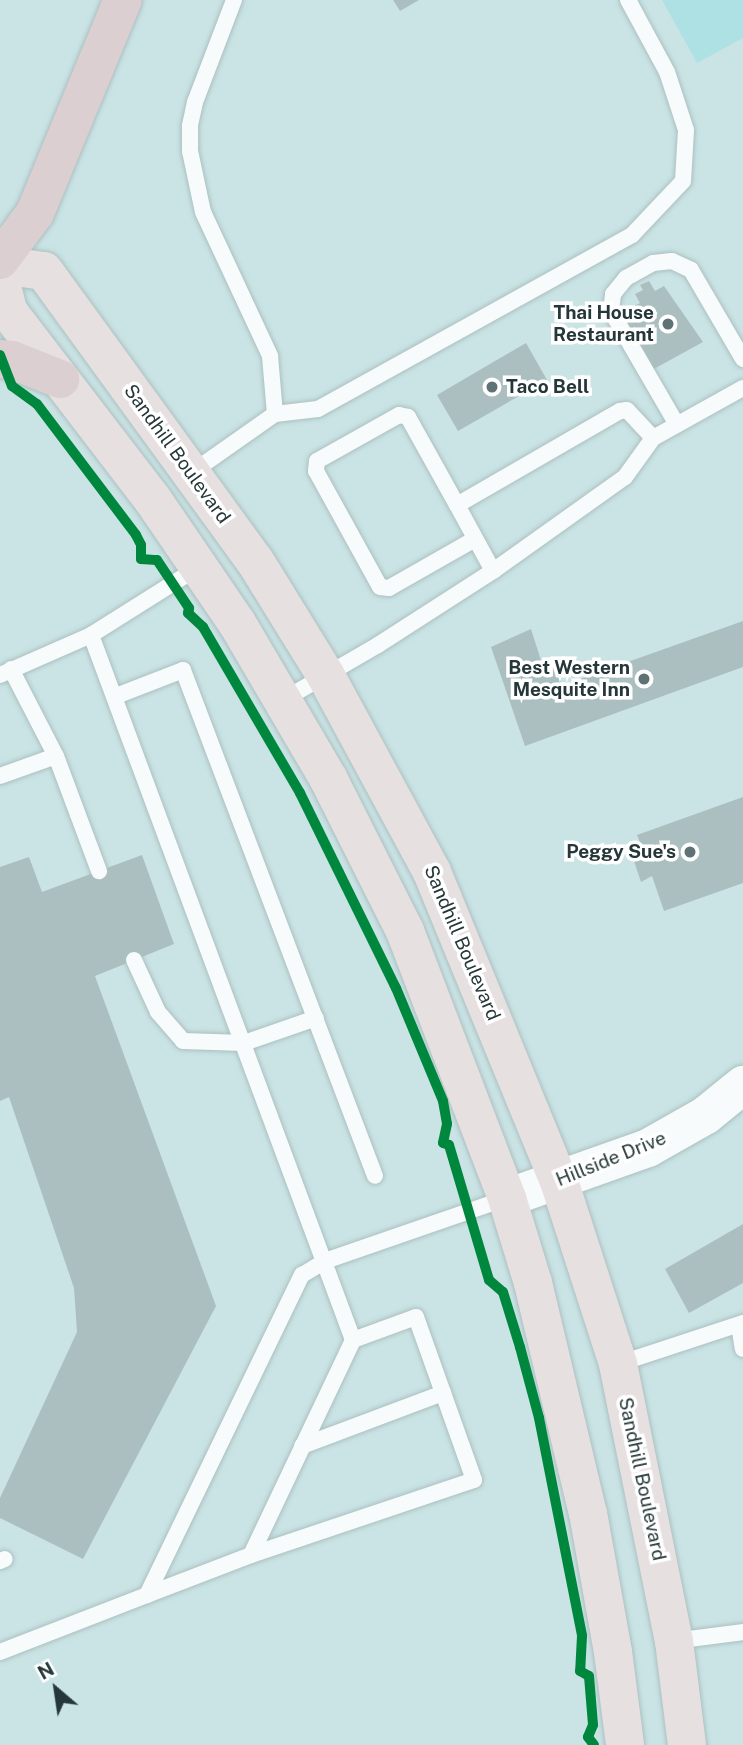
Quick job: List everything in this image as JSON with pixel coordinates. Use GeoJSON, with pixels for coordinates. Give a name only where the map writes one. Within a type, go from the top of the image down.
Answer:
{"type":"FeatureCollection","features":[{"type":"Feature","properties":{"kind":"highway"},"geometry":{"type":"LineString","coordinates":[[0,262],[35,213],[123,0]]}},
{"type":"Feature","properties":{"kind":"highway"},"geometry":{"type":"LineString","coordinates":[[0,359],[12,360],[60,379]]}},
{"type":"Feature","properties":{"kind":"main road","name":"Sandhill Boulevard"},"geometry":{"type":"LineString","coordinates":[[0,262],[44,271],[255,561],[326,676],[432,872],[559,1181],[618,1364],[674,1641],[687,1745]]}},
{"type":"Feature","properties":{"kind":"main road"},"geometry":{"type":"LineString","coordinates":[[0,278],[8,311],[153,500],[200,566],[329,780],[405,931],[508,1198],[547,1334],[580,1470],[613,1652],[625,1745]]}},
{"type":"Feature","properties":{"kind":"main road"},"geometry":{"type":"LineString","coordinates":[[153,500],[191,473]]}},
{"type":"Feature","properties":{"kind":"main road","name":"Hillside Drive"},"geometry":{"type":"LineString","coordinates":[[508,1198],[649,1148],[706,1115],[743,1086]]}},
{"type":"Feature","properties":{"kind":"lane"},"geometry":{"type":"LineString","coordinates":[[234,0],[195,102],[190,126],[190,151],[203,212],[270,356],[275,414]]}},
{"type":"Feature","properties":{"kind":"lane"},"geometry":{"type":"LineString","coordinates":[[191,473],[275,414],[318,410],[632,235],[682,181],[686,130],[667,72],[628,0]]}},
{"type":"Feature","properties":{"kind":"lane"},"geometry":{"type":"LineString","coordinates":[[676,423],[611,311],[613,294],[626,278],[653,263],[672,261],[691,270],[743,359]]}},
{"type":"Feature","properties":{"kind":"lane"},"geometry":{"type":"LineString","coordinates":[[283,700],[493,571],[625,477],[653,438],[743,388]]}},
{"type":"Feature","properties":{"kind":"lane"},"geometry":{"type":"LineString","coordinates":[[457,505],[620,411],[627,410],[653,438]]}},
{"type":"Feature","properties":{"kind":"lane"},"geometry":{"type":"LineString","coordinates":[[475,539],[388,588],[380,587],[316,471],[317,461],[399,415],[408,417],[493,571]]}},
{"type":"Feature","properties":{"kind":"lane"},"geometry":{"type":"LineString","coordinates":[[99,871],[56,756],[5,672],[91,635],[200,566]]}},
{"type":"Feature","properties":{"kind":"lane"},"geometry":{"type":"LineString","coordinates":[[91,635],[326,1261],[353,1340]]}},
{"type":"Feature","properties":{"kind":"lane"},"geometry":{"type":"LineString","coordinates":[[116,696],[183,670],[374,1176]]}},
{"type":"Feature","properties":{"kind":"lane"},"geometry":{"type":"LineString","coordinates":[[0,776],[56,756]]}},
{"type":"Feature","properties":{"kind":"lane"},"geometry":{"type":"LineString","coordinates":[[134,960],[158,1012],[183,1041],[244,1043],[316,1018]]}},
{"type":"Feature","properties":{"kind":"lane"},"geometry":{"type":"LineString","coordinates":[[147,1595],[302,1275],[326,1261],[508,1198]]}},
{"type":"Feature","properties":{"kind":"lane"},"geometry":{"type":"LineString","coordinates":[[0,1652],[251,1555],[474,1480],[416,1317],[353,1340],[251,1555]]}},
{"type":"Feature","properties":{"kind":"lane"},"geometry":{"type":"LineString","coordinates":[[618,1364],[741,1324],[743,1349]]}},
{"type":"Feature","properties":{"kind":"lane"},"geometry":{"type":"LineString","coordinates":[[302,1446],[443,1393]]}},
{"type":"Feature","properties":{"kind":"lane"},"geometry":{"type":"LineString","coordinates":[[674,1641],[743,1632]]}},
{"type":"Feature","properties":{"kind":"shaded area"},"geometry":{"type":"Polygon","coordinates":[[[662,0],[743,0],[743,38],[697,63],[662,0]]]}},
{"type":"Feature","properties":{"kind":"building"},"geometry":{"type":"Polygon","coordinates":[[[393,0],[419,0],[400,11],[393,0]]]}},
{"type":"Feature","properties":{"kind":"building"},"geometry":{"type":"Polygon","coordinates":[[[649,281],[655,291],[664,286],[703,342],[652,370],[623,320],[628,316],[625,311],[640,303],[635,294],[643,290],[640,285],[649,281]]]}},
{"type":"Feature","properties":{"kind":"building","name":"Taco Bell"},"geometry":{"type":"Polygon","coordinates":[[[526,343],[547,380],[458,431],[437,395],[526,343]]]}},
{"type":"Feature","properties":{"kind":"building","name":"Best Western Mesquite Inn"},"geometry":{"type":"Polygon","coordinates":[[[743,621],[743,667],[525,746],[491,647],[531,629],[545,673],[554,668],[563,685],[743,621]]]}},
{"type":"Feature","properties":{"kind":"building","name":"Peggy Sue's"},"geometry":{"type":"Polygon","coordinates":[[[743,797],[743,883],[664,911],[652,876],[641,882],[632,855],[643,850],[637,835],[743,797]]]}},
{"type":"Feature","properties":{"kind":"building"},"geometry":{"type":"Polygon","coordinates":[[[142,855],[174,944],[95,976],[216,1306],[83,1559],[0,1518],[0,1498],[77,1332],[74,1288],[9,1097],[0,1101],[0,867],[29,857],[42,892],[142,855]]]}},
{"type":"Feature","properties":{"kind":"building"},"geometry":{"type":"Polygon","coordinates":[[[743,1224],[743,1283],[689,1313],[665,1269],[743,1224]]]}},
{"type":"Feature","properties":{"kind":"cycle path"},"geometry":{"type":"LineString","coordinates":[[0,355],[12,386],[37,404],[136,535],[141,545],[141,559],[157,560],[189,608],[188,613],[203,627],[300,793],[396,988],[443,1101],[447,1124],[443,1143],[449,1145],[489,1280],[503,1292],[539,1418],[582,1636],[580,1671],[589,1676],[593,1725],[588,1737],[594,1745]]}},
{"type":"Feature","properties":{"kind":"place","name":"Thai House Restaurant"},"geometry":{"type":"Point","coordinates":[668,324]}},
{"type":"Feature","properties":{"kind":"place","name":"Taco Bell"},"geometry":{"type":"Point","coordinates":[492,387]}},
{"type":"Feature","properties":{"kind":"place","name":"Best Western Mesquite Inn"},"geometry":{"type":"Point","coordinates":[644,679]}},
{"type":"Feature","properties":{"kind":"place","name":"Peggy Sue's"},"geometry":{"type":"Point","coordinates":[690,852]}}]}
